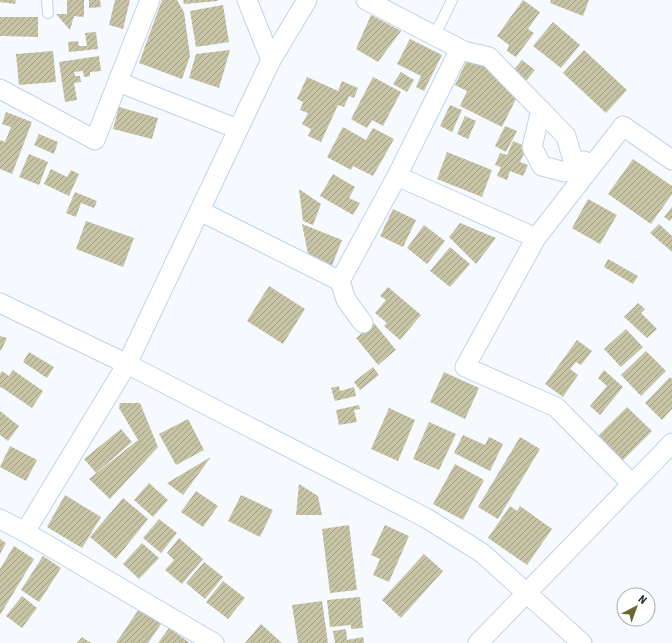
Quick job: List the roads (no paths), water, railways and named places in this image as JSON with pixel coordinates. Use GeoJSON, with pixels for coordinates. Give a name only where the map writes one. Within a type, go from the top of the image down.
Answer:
{"type":"FeatureCollection","features":[{"type":"Feature","properties":{"kind":"street"},"geometry":{"type":"LineString","coordinates":[[0,89],[95,140],[150,0]]}},
{"type":"Feature","properties":{"kind":"street"},"geometry":{"type":"LineString","coordinates":[[247,0],[271,60]]}},
{"type":"Feature","properties":{"kind":"street"},"geometry":{"type":"LineString","coordinates":[[25,532],[127,364],[271,60],[307,0]]}},
{"type":"Feature","properties":{"kind":"street"},"geometry":{"type":"LineString","coordinates":[[366,0],[435,35],[460,50],[489,57],[566,136],[577,175]]}},
{"type":"Feature","properties":{"kind":"street"},"geometry":{"type":"LineString","coordinates":[[340,281],[397,176],[460,50]]}},
{"type":"Feature","properties":{"kind":"street"},"geometry":{"type":"LineString","coordinates":[[118,82],[238,129]]}},
{"type":"Feature","properties":{"kind":"street"},"geometry":{"type":"LineString","coordinates":[[541,110],[532,147],[542,166],[577,175]]}},
{"type":"Feature","properties":{"kind":"street"},"geometry":{"type":"LineString","coordinates":[[632,484],[556,407],[466,367],[536,238],[577,175],[609,144],[623,126],[672,160]]}},
{"type":"Feature","properties":{"kind":"street"},"geometry":{"type":"LineString","coordinates":[[397,176],[536,238]]}},
{"type":"Feature","properties":{"kind":"street"},"geometry":{"type":"LineString","coordinates":[[200,211],[340,281],[346,300],[363,323]]}},
{"type":"Feature","properties":{"kind":"street"},"geometry":{"type":"LineString","coordinates":[[0,303],[127,364],[426,518],[482,553],[582,643]]}},
{"type":"Feature","properties":{"kind":"street"},"geometry":{"type":"LineString","coordinates":[[478,643],[672,443]]}},
{"type":"Feature","properties":{"kind":"street"},"geometry":{"type":"LineString","coordinates":[[0,519],[25,532],[214,643]]}},
{"type":"Feature","properties":{"kind":"lane"},"geometry":{"type":"LineString","coordinates":[[47,0],[48,13]]}},
{"type":"Feature","properties":{"kind":"lane"},"geometry":{"type":"LineString","coordinates":[[435,35],[452,0]]}}]}
